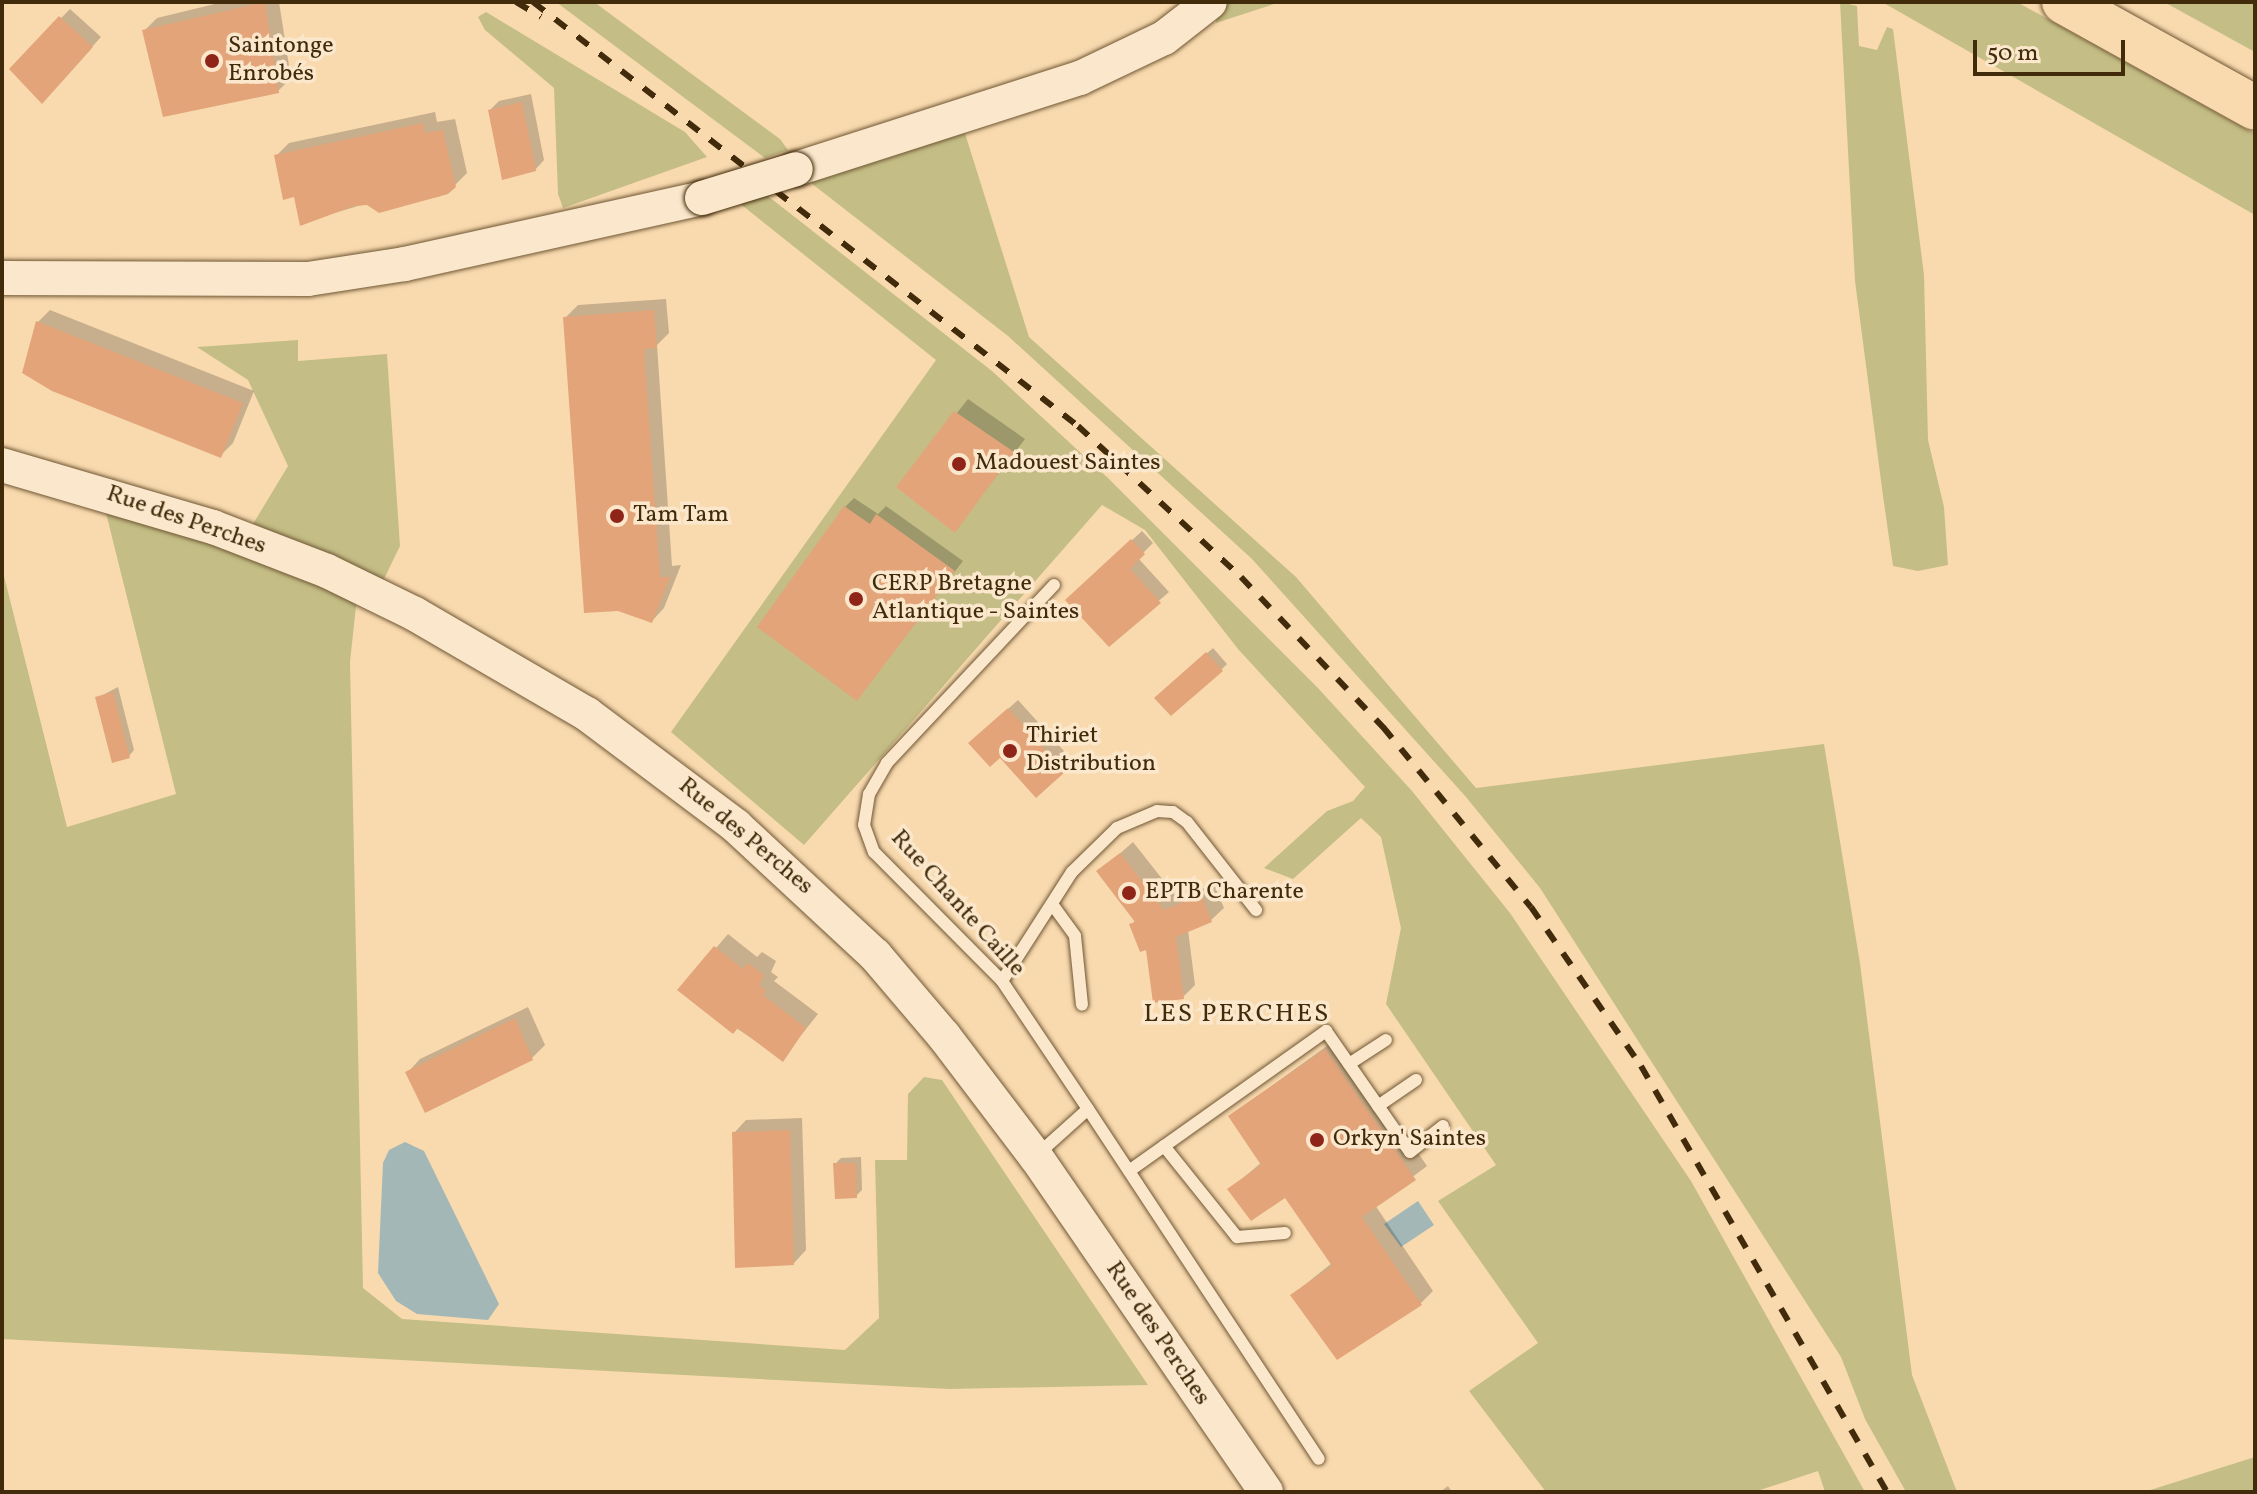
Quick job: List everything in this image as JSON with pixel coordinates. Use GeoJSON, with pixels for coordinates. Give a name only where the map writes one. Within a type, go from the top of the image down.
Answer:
{"type":"FeatureCollection","features":[{"type":"Feature","properties":{"kind":"highway"},"geometry":{"type":"LineString","coordinates":[[2064,2],[2255,108]]}},
{"type":"Feature","properties":{"kind":"highway"},"geometry":{"type":"LineString","coordinates":[[2126,2],[2255,74]]}},
{"type":"Feature","properties":{"kind":"street"},"geometry":{"type":"LineString","coordinates":[[2,278],[308,279],[447,255],[702,198],[1080,78],[1164,38],[1210,2]]}},
{"type":"Feature","properties":{"kind":"street","name":"Rue des Perches"},"geometry":{"type":"LineString","coordinates":[[4,465],[213,527],[327,571],[509,664],[587,714],[676,778],[814,895],[944,1036],[1036,1157],[1266,1492]]}},
{"type":"Feature","properties":{"kind":"lane","name":"Rue Chante Caille"},"geometry":{"type":"LineString","coordinates":[[1054,585],[887,763],[869,794],[864,825],[874,852],[1002,981],[1319,1459]]}},
{"type":"Feature","properties":{"kind":"lane"},"geometry":{"type":"LineString","coordinates":[[1002,981],[1072,872],[1117,828],[1157,811],[1173,812],[1187,822],[1256,910]]}},
{"type":"Feature","properties":{"kind":"lane"},"geometry":{"type":"LineString","coordinates":[[1052,904],[1075,936],[1082,1005]]}},
{"type":"Feature","properties":{"kind":"lane"},"geometry":{"type":"LineString","coordinates":[[1129,1171],[1326,1031],[1410,1152],[1443,1126]]}},
{"type":"Feature","properties":{"kind":"lane"},"geometry":{"type":"LineString","coordinates":[[1349,1064],[1386,1040]]}},
{"type":"Feature","properties":{"kind":"lane"},"geometry":{"type":"LineString","coordinates":[[1378,1106],[1416,1080]]}},
{"type":"Feature","properties":{"kind":"lane"},"geometry":{"type":"LineString","coordinates":[[1036,1157],[1088,1109]]}},
{"type":"Feature","properties":{"kind":"lane"},"geometry":{"type":"LineString","coordinates":[[1164,1146],[1237,1237],[1285,1233]]}},
{"type":"Feature","properties":{"kind":"shaded area"},"geometry":{"type":"Polygon","coordinates":[[[556,2],[594,2],[780,139],[788,150],[765,158],[556,2]]]}},
{"type":"Feature","properties":{"kind":"shaded area"},"geometry":{"type":"Polygon","coordinates":[[[1229,2],[1280,2],[1216,23],[1217,13],[1229,2]]]}},
{"type":"Feature","properties":{"kind":"shaded area"},"geometry":{"type":"Polygon","coordinates":[[[1840,2],[1857,6],[1859,46],[1877,50],[1887,27],[1893,29],[1924,275],[1928,440],[1944,507],[1948,565],[1918,571],[1893,566],[1883,496],[1855,281],[1840,2]]]}},
{"type":"Feature","properties":{"kind":"shaded area"},"geometry":{"type":"Polygon","coordinates":[[[1882,2],[2017,2],[2255,134],[2255,215],[1882,2]]]}},
{"type":"Feature","properties":{"kind":"shaded area"},"geometry":{"type":"Polygon","coordinates":[[[2164,2],[2255,2],[2255,52],[2244,46],[2164,2]]]}},
{"type":"Feature","properties":{"kind":"shaded area"},"geometry":{"type":"Polygon","coordinates":[[[486,12],[685,132],[707,157],[563,208],[558,194],[554,88],[485,30],[478,17],[486,12]]]}},
{"type":"Feature","properties":{"kind":"shaded area"},"geometry":{"type":"Polygon","coordinates":[[[963,127],[1029,337],[1296,577],[1476,788],[1824,744],[1860,963],[1912,1375],[1957,1492],[1906,1492],[1865,1419],[1841,1357],[1540,888],[1466,797],[1252,559],[1008,336],[802,176],[963,127]]]}},
{"type":"Feature","properties":{"kind":"shaded area"},"geometry":{"type":"Polygon","coordinates":[[[764,193],[992,371],[1108,478],[1318,688],[1412,791],[1510,913],[1691,1181],[1865,1492],[1825,1492],[1818,1471],[1754,1492],[1546,1492],[1469,1391],[1538,1343],[1438,1201],[1496,1165],[1386,1004],[1401,928],[1381,837],[1361,818],[1293,879],[1264,868],[1327,811],[1353,801],[1365,787],[1238,649],[1145,530],[1102,505],[804,845],[671,732],[936,360],[738,202],[764,193]]]}},
{"type":"Feature","properties":{"kind":"shaded area"},"geometry":{"type":"Polygon","coordinates":[[[298,340],[298,361],[387,354],[400,546],[383,581],[253,524],[288,466],[248,380],[197,347],[298,340]]]}},
{"type":"Feature","properties":{"kind":"shaded area"},"geometry":{"type":"Polygon","coordinates":[[[106,513],[188,534],[357,597],[350,662],[363,1288],[402,1319],[845,1350],[879,1318],[875,1160],[907,1160],[908,1094],[924,1077],[942,1080],[1148,1385],[949,1389],[2,1339],[2,568],[67,827],[176,794],[106,513]]]}},
{"type":"Feature","properties":{"kind":"shaded area"},"geometry":{"type":"Polygon","coordinates":[[[405,1142],[424,1151],[499,1304],[488,1320],[417,1314],[396,1301],[378,1273],[383,1163],[389,1150],[405,1142]]]}},
{"type":"Feature","properties":{"kind":"shaded area"},"geometry":{"type":"Polygon","coordinates":[[[1418,1201],[1434,1225],[1401,1247],[1384,1224],[1418,1201]]]}},
{"type":"Feature","properties":{"kind":"shaded area"},"geometry":{"type":"Polygon","coordinates":[[[2255,1457],[2255,1492],[2144,1492],[2255,1457]]]}},
{"type":"Feature","properties":{"kind":"building","name":"Saintonge Enrobés"},"geometry":{"type":"Polygon","coordinates":[[[265,2],[279,93],[163,117],[142,30],[265,2]]]}},
{"type":"Feature","properties":{"kind":"building"},"geometry":{"type":"Polygon","coordinates":[[[59,16],[93,47],[42,104],[9,69],[59,16]]]}},
{"type":"Feature","properties":{"kind":"building"},"geometry":{"type":"Polygon","coordinates":[[[522,102],[536,171],[502,180],[488,110],[522,102]]]}},
{"type":"Feature","properties":{"kind":"building"},"geometry":{"type":"Polygon","coordinates":[[[423,123],[425,133],[443,130],[456,187],[448,194],[379,213],[367,205],[354,206],[300,226],[294,197],[283,200],[274,155],[423,123]]]}},
{"type":"Feature","properties":{"kind":"building","name":"Tam Tam"},"geometry":{"type":"Polygon","coordinates":[[[654,310],[657,348],[644,349],[660,577],[670,577],[652,623],[618,611],[584,613],[563,317],[654,310]]]}},
{"type":"Feature","properties":{"kind":"building"},"geometry":{"type":"Polygon","coordinates":[[[36,321],[243,403],[221,458],[52,391],[22,373],[36,321]]]}},
{"type":"Feature","properties":{"kind":"building","name":"Madouest Saintes"},"geometry":{"type":"Polygon","coordinates":[[[954,411],[1014,452],[955,533],[896,487],[954,411]]]}},
{"type":"Feature","properties":{"kind":"building","name":"CERP Bretagne Atlantique - Saintes"},"geometry":{"type":"Polygon","coordinates":[[[844,506],[870,524],[876,514],[955,571],[857,701],[757,627],[844,506]]]}},
{"type":"Feature","properties":{"kind":"building"},"geometry":{"type":"Polygon","coordinates":[[[1131,539],[1145,554],[1130,569],[1161,603],[1109,647],[1065,600],[1131,539]]]}},
{"type":"Feature","properties":{"kind":"building"},"geometry":{"type":"Polygon","coordinates":[[[1206,652],[1223,671],[1171,716],[1154,698],[1206,652]]]}},
{"type":"Feature","properties":{"kind":"building"},"geometry":{"type":"Polygon","coordinates":[[[113,692],[130,758],[112,763],[95,697],[113,692]]]}},
{"type":"Feature","properties":{"kind":"building","name":"Thiriet Distribution"},"geometry":{"type":"Polygon","coordinates":[[[1008,708],[1065,772],[1036,798],[1000,758],[990,767],[968,743],[1008,708]]]}},
{"type":"Feature","properties":{"kind":"building"},"geometry":{"type":"Polygon","coordinates":[[[1120,853],[1164,910],[1201,895],[1212,922],[1176,937],[1184,999],[1153,1003],[1146,950],[1140,952],[1129,924],[1135,922],[1096,871],[1120,853]]]}},
{"type":"Feature","properties":{"kind":"building"},"geometry":{"type":"Polygon","coordinates":[[[714,946],[743,969],[748,963],[764,975],[759,985],[766,991],[763,995],[806,1028],[783,1062],[738,1028],[733,1034],[677,990],[714,946]]]}},
{"type":"Feature","properties":{"kind":"building"},"geometry":{"type":"Polygon","coordinates":[[[515,1018],[533,1060],[425,1113],[405,1072],[515,1018]]]}},
{"type":"Feature","properties":{"kind":"building","name":"Orkyn' Saintes"},"geometry":{"type":"Polygon","coordinates":[[[1325,1049],[1416,1180],[1362,1217],[1422,1305],[1337,1360],[1290,1295],[1332,1266],[1285,1198],[1251,1221],[1227,1189],[1261,1165],[1228,1116],[1325,1049]]]}},
{"type":"Feature","properties":{"kind":"building"},"geometry":{"type":"Polygon","coordinates":[[[790,1130],[794,1265],[735,1268],[732,1132],[790,1130]]]}},
{"type":"Feature","properties":{"kind":"building"},"geometry":{"type":"Polygon","coordinates":[[[833,1163],[856,1163],[857,1198],[835,1199],[833,1163]]]}},
{"type":"Feature","properties":{"kind":"railway"},"geometry":{"type":"LineString","coordinates":[[516,2],[541,17]]}},
{"type":"Feature","properties":{"kind":"railway"},"geometry":{"type":"LineString","coordinates":[[533,2],[1078,426],[1241,577],[1383,727],[1531,907],[1641,1066],[1887,1492]]}},
{"type":"Feature","properties":{"kind":"place","name":"Saintonge Enrobés"},"geometry":{"type":"Point","coordinates":[212,61]}},
{"type":"Feature","properties":{"kind":"place","name":"Madouest Saintes"},"geometry":{"type":"Point","coordinates":[959,464]}},
{"type":"Feature","properties":{"kind":"place","name":"Tam Tam"},"geometry":{"type":"Point","coordinates":[617,516]}},
{"type":"Feature","properties":{"kind":"place","name":"CERP Bretagne Atlantique - Saintes"},"geometry":{"type":"Point","coordinates":[856,599]}},
{"type":"Feature","properties":{"kind":"place","name":"Thiriet Distribution"},"geometry":{"type":"Point","coordinates":[1010,751]}},
{"type":"Feature","properties":{"kind":"place","name":"EPTB Charente"},"geometry":{"type":"Point","coordinates":[1129,893]}},
{"type":"Feature","properties":{"kind":"place","name":"Orkyn' Saintes"},"geometry":{"type":"Point","coordinates":[1317,1140]}},
{"type":"Feature","properties":{"kind":"district","name":"LES PERCHES"},"geometry":{"type":"Point","coordinates":[1237,1015]}}]}
